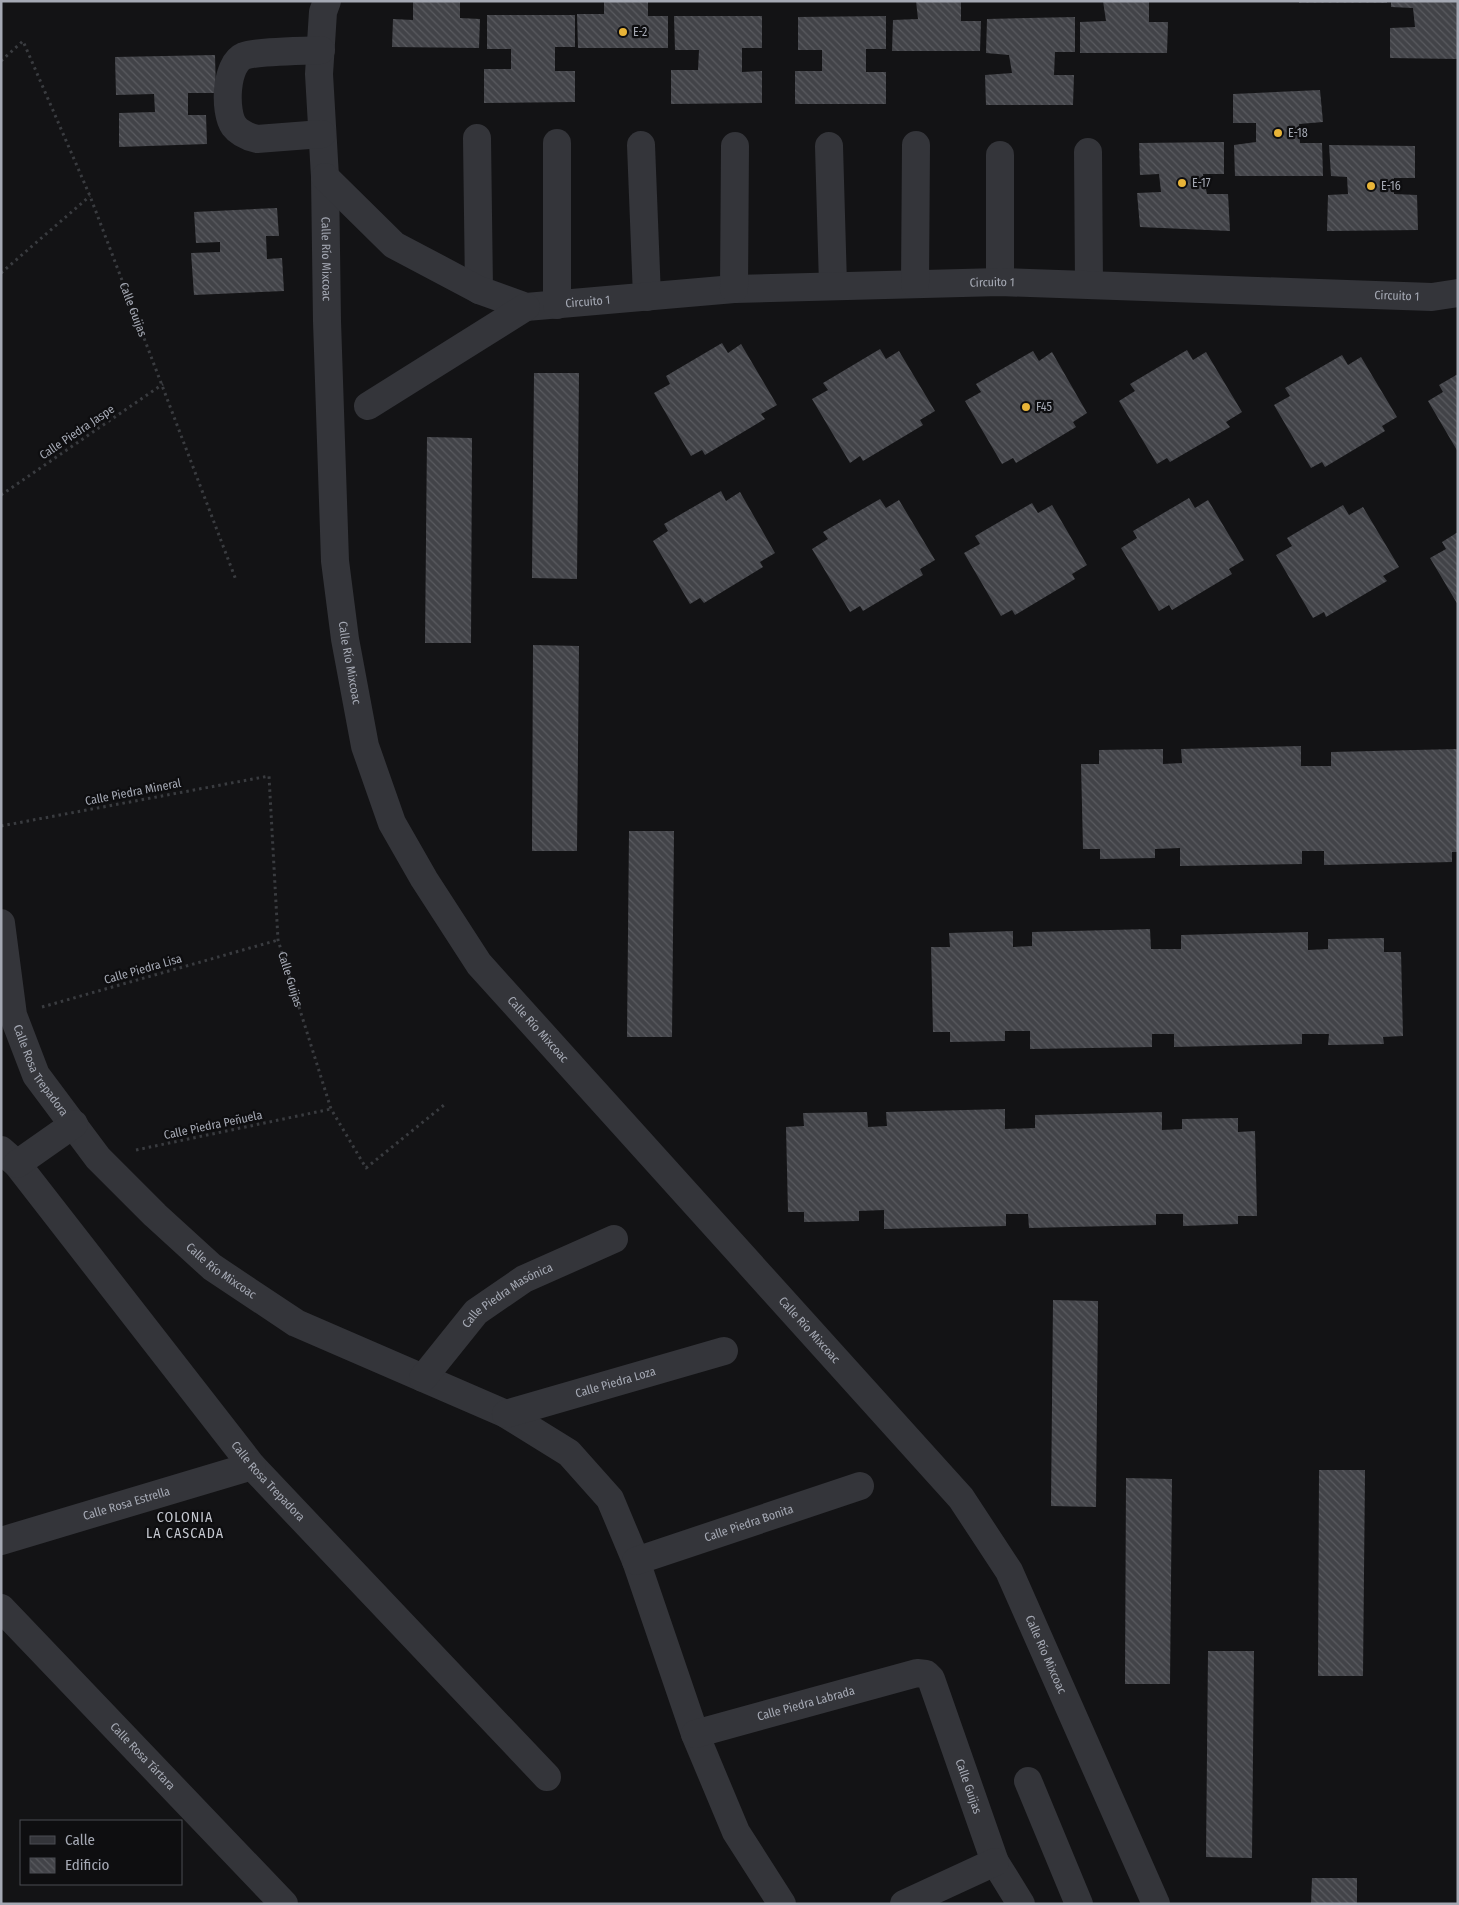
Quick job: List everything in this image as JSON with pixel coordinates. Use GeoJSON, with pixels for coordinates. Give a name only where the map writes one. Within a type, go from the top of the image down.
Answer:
{"type":"FeatureCollection","features":[{"type":"Feature","properties":{"kind":"street","name":"Calle Río Mixcoac"},"geometry":{"type":"LineString","coordinates":[[327,1],[323,12],[319,74],[325,177],[327,321],[335,561],[345,639],[365,746],[392,823],[424,879],[479,964],[961,1498],[1009,1571],[1156,1904]]}},
{"type":"Feature","properties":{"kind":"street"},"geometry":{"type":"LineString","coordinates":[[321,50],[245,55],[234,64],[228,82],[231,119],[234,126],[248,137],[257,140],[322,134]]}},
{"type":"Feature","properties":{"kind":"street"},"geometry":{"type":"LineString","coordinates":[[477,138],[479,290]]}},
{"type":"Feature","properties":{"kind":"street"},"geometry":{"type":"LineString","coordinates":[[557,142],[557,305]]}},
{"type":"Feature","properties":{"kind":"street"},"geometry":{"type":"LineString","coordinates":[[915,284],[916,145]]}},
{"type":"Feature","properties":{"kind":"street"},"geometry":{"type":"LineString","coordinates":[[641,146],[647,297]]}},
{"type":"Feature","properties":{"kind":"street"},"geometry":{"type":"LineString","coordinates":[[734,289],[735,146]]}},
{"type":"Feature","properties":{"kind":"street"},"geometry":{"type":"LineString","coordinates":[[829,146],[833,285]]}},
{"type":"Feature","properties":{"kind":"street"},"geometry":{"type":"LineString","coordinates":[[1088,152],[1089,284]]}},
{"type":"Feature","properties":{"kind":"street"},"geometry":{"type":"LineString","coordinates":[[1000,155],[1000,282]]}},
{"type":"Feature","properties":{"kind":"street","name":"Circuito 1"},"geometry":{"type":"LineString","coordinates":[[325,177],[394,245],[479,290],[526,307],[734,289],[1000,282],[1432,298],[1458,293]]}},
{"type":"Feature","properties":{"kind":"street","name":"Circuito 1"},"geometry":{"type":"LineString","coordinates":[[368,406],[526,307]]}},
{"type":"Feature","properties":{"kind":"street","name":"Calle Rosa Trepadora"},"geometry":{"type":"LineString","coordinates":[[1,923],[13,1015],[36,1076],[74,1124]]}},
{"type":"Feature","properties":{"kind":"street","name":"Calle Río Mixcoac"},"geometry":{"type":"LineString","coordinates":[[74,1124],[98,1158],[155,1215],[212,1267],[296,1323],[506,1414],[568,1453],[610,1499],[636,1561],[695,1734],[736,1832],[782,1904]]}},
{"type":"Feature","properties":{"kind":"street"},"geometry":{"type":"LineString","coordinates":[[9,1157],[74,1124]]}},
{"type":"Feature","properties":{"kind":"street","name":"Calle Rosa Trepadora"},"geometry":{"type":"LineString","coordinates":[[9,1157],[252,1466],[546,1777]]}},
{"type":"Feature","properties":{"kind":"street","name":"Calle Piedra Masónica"},"geometry":{"type":"LineString","coordinates":[[423,1378],[476,1312],[524,1279],[614,1239]]}},
{"type":"Feature","properties":{"kind":"street","name":"Calle Piedra Loza"},"geometry":{"type":"LineString","coordinates":[[506,1414],[724,1351]]}},
{"type":"Feature","properties":{"kind":"street","name":"Calle Rosa Estrella"},"geometry":{"type":"LineString","coordinates":[[1,1541],[252,1466]]}},
{"type":"Feature","properties":{"kind":"street","name":"Calle Piedra Bonita"},"geometry":{"type":"LineString","coordinates":[[636,1561],[860,1486]]}},
{"type":"Feature","properties":{"kind":"street","name":"Calle Rosa Tártara"},"geometry":{"type":"LineString","coordinates":[[1,1608],[284,1904]]}},
{"type":"Feature","properties":{"kind":"street","name":"Calle Piedra Labrada"},"geometry":{"type":"LineString","coordinates":[[695,1734],[917,1673]]}},
{"type":"Feature","properties":{"kind":"street","name":"Calle Guijas"},"geometry":{"type":"LineString","coordinates":[[917,1673],[926,1674],[931,1679],[995,1862],[1021,1904]]}},
{"type":"Feature","properties":{"kind":"street"},"geometry":{"type":"LineString","coordinates":[[1028,1781],[1078,1904]]}},
{"type":"Feature","properties":{"kind":"street"},"geometry":{"type":"LineString","coordinates":[[904,1904],[995,1862]]}},
{"type":"Feature","properties":{"kind":"path","name":"Calle Guijas"},"geometry":{"type":"LineString","coordinates":[[1,61],[23,41],[90,196],[236,580]]}},
{"type":"Feature","properties":{"kind":"path"},"geometry":{"type":"LineString","coordinates":[[1,272],[90,196]]}},
{"type":"Feature","properties":{"kind":"path","name":"Calle Piedra Jaspe"},"geometry":{"type":"LineString","coordinates":[[1,495],[163,384]]}},
{"type":"Feature","properties":{"kind":"path","name":"Calle Guijas"},"geometry":{"type":"LineString","coordinates":[[269,776],[278,940],[331,1109],[366,1168],[444,1105]]}},
{"type":"Feature","properties":{"kind":"path","name":"Calle Piedra Mineral"},"geometry":{"type":"LineString","coordinates":[[1,826],[269,776]]}},
{"type":"Feature","properties":{"kind":"path","name":"Calle Piedra Lisa"},"geometry":{"type":"LineString","coordinates":[[13,1015],[278,940]]}},
{"type":"Feature","properties":{"kind":"path","name":"Calle Piedra Peñuela"},"geometry":{"type":"LineString","coordinates":[[98,1158],[331,1109]]}},
{"type":"Feature","properties":{"kind":"building"},"geometry":{"type":"Polygon","coordinates":[[[413,1],[460,1],[460,18],[480,19],[479,48],[392,47],[393,19],[413,20],[413,1]]]}},
{"type":"Feature","properties":{"kind":"building","name":"E-2"},"geometry":{"type":"Polygon","coordinates":[[[604,1],[648,1],[648,16],[668,16],[668,48],[578,48],[577,14],[604,14],[604,1]]]}},
{"type":"Feature","properties":{"kind":"building"},"geometry":{"type":"Polygon","coordinates":[[[916,1],[961,1],[961,21],[981,21],[980,51],[892,51],[893,20],[918,19],[916,1]]]}},
{"type":"Feature","properties":{"kind":"building"},"geometry":{"type":"Polygon","coordinates":[[[1103,1],[1149,1],[1149,22],[1168,22],[1167,53],[1080,53],[1080,22],[1106,21],[1103,1]]]}},
{"type":"Feature","properties":{"kind":"building"},"geometry":{"type":"Polygon","coordinates":[[[1299,1],[1387,1],[1387,3],[1299,3],[1299,1]]]}},
{"type":"Feature","properties":{"kind":"building"},"geometry":{"type":"Polygon","coordinates":[[[1391,1],[1458,1],[1458,59],[1390,58],[1390,28],[1415,27],[1413,8],[1391,7],[1391,1]]]}},
{"type":"Feature","properties":{"kind":"building"},"geometry":{"type":"Polygon","coordinates":[[[487,15],[575,15],[575,47],[555,47],[555,71],[575,71],[575,102],[484,103],[484,69],[511,69],[511,49],[487,49],[487,15]]]}},
{"type":"Feature","properties":{"kind":"building"},"geometry":{"type":"Polygon","coordinates":[[[674,16],[762,16],[762,48],[742,48],[742,72],[762,71],[762,103],[671,104],[671,70],[698,70],[699,50],[675,50],[674,16]]]}},
{"type":"Feature","properties":{"kind":"building"},"geometry":{"type":"Polygon","coordinates":[[[886,16],[886,49],[866,49],[866,72],[886,72],[886,104],[795,104],[795,71],[822,71],[822,50],[798,50],[798,17],[886,16]]]}},
{"type":"Feature","properties":{"kind":"building"},"geometry":{"type":"Polygon","coordinates":[[[1075,17],[1075,52],[1055,52],[1054,75],[1074,75],[1073,105],[986,105],[985,75],[1012,73],[1009,55],[986,53],[987,19],[1075,17]]]}},
{"type":"Feature","properties":{"kind":"building"},"geometry":{"type":"Polygon","coordinates":[[[215,55],[216,93],[188,93],[188,115],[206,115],[207,144],[119,147],[119,113],[155,112],[154,94],[116,95],[115,57],[215,55]]]}},
{"type":"Feature","properties":{"kind":"building","name":"E-18"},"geometry":{"type":"Polygon","coordinates":[[[1320,90],[1323,122],[1299,124],[1300,143],[1322,143],[1323,176],[1235,176],[1234,145],[1256,142],[1256,123],[1233,123],[1233,94],[1320,90]]]}},
{"type":"Feature","properties":{"kind":"building","name":"E-17"},"geometry":{"type":"Polygon","coordinates":[[[1224,142],[1224,174],[1203,174],[1207,194],[1228,194],[1230,231],[1140,227],[1137,193],[1161,192],[1159,174],[1140,175],[1139,143],[1224,142]]]}},
{"type":"Feature","properties":{"kind":"building","name":"E-16"},"geometry":{"type":"Polygon","coordinates":[[[1329,145],[1415,146],[1415,178],[1394,178],[1394,194],[1417,195],[1418,230],[1327,231],[1328,195],[1348,194],[1347,177],[1331,176],[1329,145]]]}},
{"type":"Feature","properties":{"kind":"building"},"geometry":{"type":"Polygon","coordinates":[[[277,208],[279,236],[266,236],[267,259],[282,258],[284,291],[194,295],[191,253],[220,252],[220,242],[196,243],[194,212],[277,208]]]}},
{"type":"Feature","properties":{"kind":"building"},"geometry":{"type":"Polygon","coordinates":[[[722,343],[728,353],[741,344],[777,405],[761,414],[765,419],[705,455],[702,450],[691,456],[654,393],[670,384],[666,376],[722,343]]]}},
{"type":"Feature","properties":{"kind":"building"},"geometry":{"type":"Polygon","coordinates":[[[880,349],[886,359],[899,351],[935,411],[920,420],[923,425],[863,461],[860,456],[850,463],[812,399],[828,390],[823,383],[880,349]]]}},
{"type":"Feature","properties":{"kind":"building"},"geometry":{"type":"Polygon","coordinates":[[[1187,350],[1193,360],[1206,352],[1242,412],[1226,422],[1230,427],[1170,462],[1167,458],[1157,464],[1119,401],[1135,391],[1130,384],[1187,350]]]}},
{"type":"Feature","properties":{"kind":"building","name":"F45"},"geometry":{"type":"Polygon","coordinates":[[[1033,351],[1039,361],[1052,352],[1087,413],[1073,422],[1076,427],[1016,463],[1013,458],[1002,464],[965,401],[981,392],[976,384],[1033,351]]]}},
{"type":"Feature","properties":{"kind":"building"},"geometry":{"type":"Polygon","coordinates":[[[1342,355],[1348,365],[1361,357],[1397,417],[1382,426],[1385,431],[1325,467],[1322,462],[1311,468],[1274,405],[1290,396],[1285,388],[1342,355]]]}},
{"type":"Feature","properties":{"kind":"building"},"geometry":{"type":"Polygon","coordinates":[[[534,373],[579,373],[577,579],[532,578],[534,373]]]}},
{"type":"Feature","properties":{"kind":"building"},"geometry":{"type":"Polygon","coordinates":[[[1458,374],[1458,452],[1428,401],[1443,392],[1439,385],[1458,374]]]}},
{"type":"Feature","properties":{"kind":"building"},"geometry":{"type":"Polygon","coordinates":[[[427,437],[472,438],[471,643],[425,643],[427,437]]]}},
{"type":"Feature","properties":{"kind":"building"},"geometry":{"type":"Polygon","coordinates":[[[721,491],[726,501],[740,492],[775,553],[760,562],[763,567],[704,603],[700,598],[690,604],[653,541],[668,531],[664,524],[721,491]]]}},
{"type":"Feature","properties":{"kind":"building"},"geometry":{"type":"Polygon","coordinates":[[[1189,498],[1195,508],[1208,500],[1244,560],[1229,569],[1232,574],[1172,610],[1169,605],[1159,611],[1121,548],[1137,538],[1133,531],[1189,498]]]}},
{"type":"Feature","properties":{"kind":"building"},"geometry":{"type":"Polygon","coordinates":[[[880,499],[886,508],[899,500],[935,560],[920,569],[923,575],[863,611],[860,606],[850,612],[812,549],[828,539],[823,532],[880,499]]]}},
{"type":"Feature","properties":{"kind":"building"},"geometry":{"type":"Polygon","coordinates":[[[1032,503],[1038,513],[1052,505],[1087,565],[1072,574],[1075,579],[1015,615],[1012,610],[1001,616],[964,553],[980,544],[975,536],[1032,503]]]}},
{"type":"Feature","properties":{"kind":"building"},"geometry":{"type":"Polygon","coordinates":[[[1343,505],[1349,515],[1363,507],[1399,567],[1383,576],[1387,581],[1326,617],[1324,612],[1313,618],[1276,555],[1292,546],[1287,538],[1343,505]]]}},
{"type":"Feature","properties":{"kind":"building"},"geometry":{"type":"Polygon","coordinates":[[[1458,532],[1458,605],[1430,558],[1446,549],[1442,542],[1458,532]]]}},
{"type":"Feature","properties":{"kind":"building"},"geometry":{"type":"Polygon","coordinates":[[[533,645],[579,646],[577,851],[532,851],[533,645]]]}},
{"type":"Feature","properties":{"kind":"building"},"geometry":{"type":"Polygon","coordinates":[[[1301,746],[1301,766],[1331,766],[1331,752],[1457,749],[1458,852],[1452,852],[1452,862],[1324,865],[1324,851],[1302,851],[1302,864],[1180,866],[1180,848],[1155,849],[1155,858],[1100,859],[1100,849],[1083,849],[1081,764],[1099,764],[1099,750],[1163,749],[1163,764],[1182,763],[1181,749],[1301,746]]]}},
{"type":"Feature","properties":{"kind":"building"},"geometry":{"type":"Polygon","coordinates":[[[629,831],[674,831],[672,1037],[627,1037],[629,831]]]}},
{"type":"Feature","properties":{"kind":"building"},"geometry":{"type":"Polygon","coordinates":[[[1150,929],[1151,949],[1181,949],[1181,935],[1308,932],[1308,950],[1328,949],[1328,939],[1384,938],[1384,952],[1401,952],[1403,1036],[1383,1037],[1384,1044],[1328,1045],[1329,1034],[1302,1034],[1302,1044],[1174,1047],[1174,1034],[1152,1034],[1152,1047],[1030,1049],[1030,1031],[1005,1031],[1005,1041],[950,1042],[950,1032],[933,1032],[931,947],[950,947],[949,933],[1013,931],[1013,947],[1032,946],[1032,932],[1150,929]]]}},
{"type":"Feature","properties":{"kind":"building"},"geometry":{"type":"Polygon","coordinates":[[[1005,1109],[1005,1129],[1035,1128],[1035,1115],[1162,1112],[1162,1130],[1182,1129],[1182,1119],[1238,1118],[1238,1132],[1255,1131],[1257,1216],[1238,1216],[1238,1224],[1183,1226],[1183,1214],[1156,1214],[1156,1225],[1029,1228],[1028,1214],[1006,1214],[1006,1226],[884,1229],[884,1210],[859,1211],[859,1221],[804,1222],[804,1212],[788,1212],[786,1127],[804,1126],[803,1113],[867,1112],[868,1127],[887,1126],[886,1112],[1005,1109]]]}},
{"type":"Feature","properties":{"kind":"building"},"geometry":{"type":"Polygon","coordinates":[[[1053,1300],[1098,1301],[1096,1507],[1051,1506],[1053,1300]]]}},
{"type":"Feature","properties":{"kind":"building"},"geometry":{"type":"Polygon","coordinates":[[[1319,1470],[1365,1470],[1363,1676],[1318,1676],[1319,1470]]]}},
{"type":"Feature","properties":{"kind":"building"},"geometry":{"type":"Polygon","coordinates":[[[1126,1478],[1172,1479],[1170,1684],[1125,1684],[1126,1478]]]}},
{"type":"Feature","properties":{"kind":"building"},"geometry":{"type":"Polygon","coordinates":[[[1208,1651],[1254,1651],[1252,1858],[1206,1857],[1208,1651]]]}},
{"type":"Feature","properties":{"kind":"building"},"geometry":{"type":"Polygon","coordinates":[[[1312,1878],[1357,1878],[1357,1904],[1311,1904],[1312,1878]]]}},
{"type":"Feature","properties":{"kind":"place","name":"E-2"},"geometry":{"type":"Point","coordinates":[623,32]}},
{"type":"Feature","properties":{"kind":"place","name":"E-18"},"geometry":{"type":"Point","coordinates":[1278,133]}},
{"type":"Feature","properties":{"kind":"place","name":"E-17"},"geometry":{"type":"Point","coordinates":[1182,183]}},
{"type":"Feature","properties":{"kind":"place","name":"E-16"},"geometry":{"type":"Point","coordinates":[1371,186]}},
{"type":"Feature","properties":{"kind":"place","name":"F45"},"geometry":{"type":"Point","coordinates":[1026,407]}},
{"type":"Feature","properties":{"kind":"district","name":"COLONIA LA CASCADA"},"geometry":{"type":"Point","coordinates":[185,1525]}}]}
